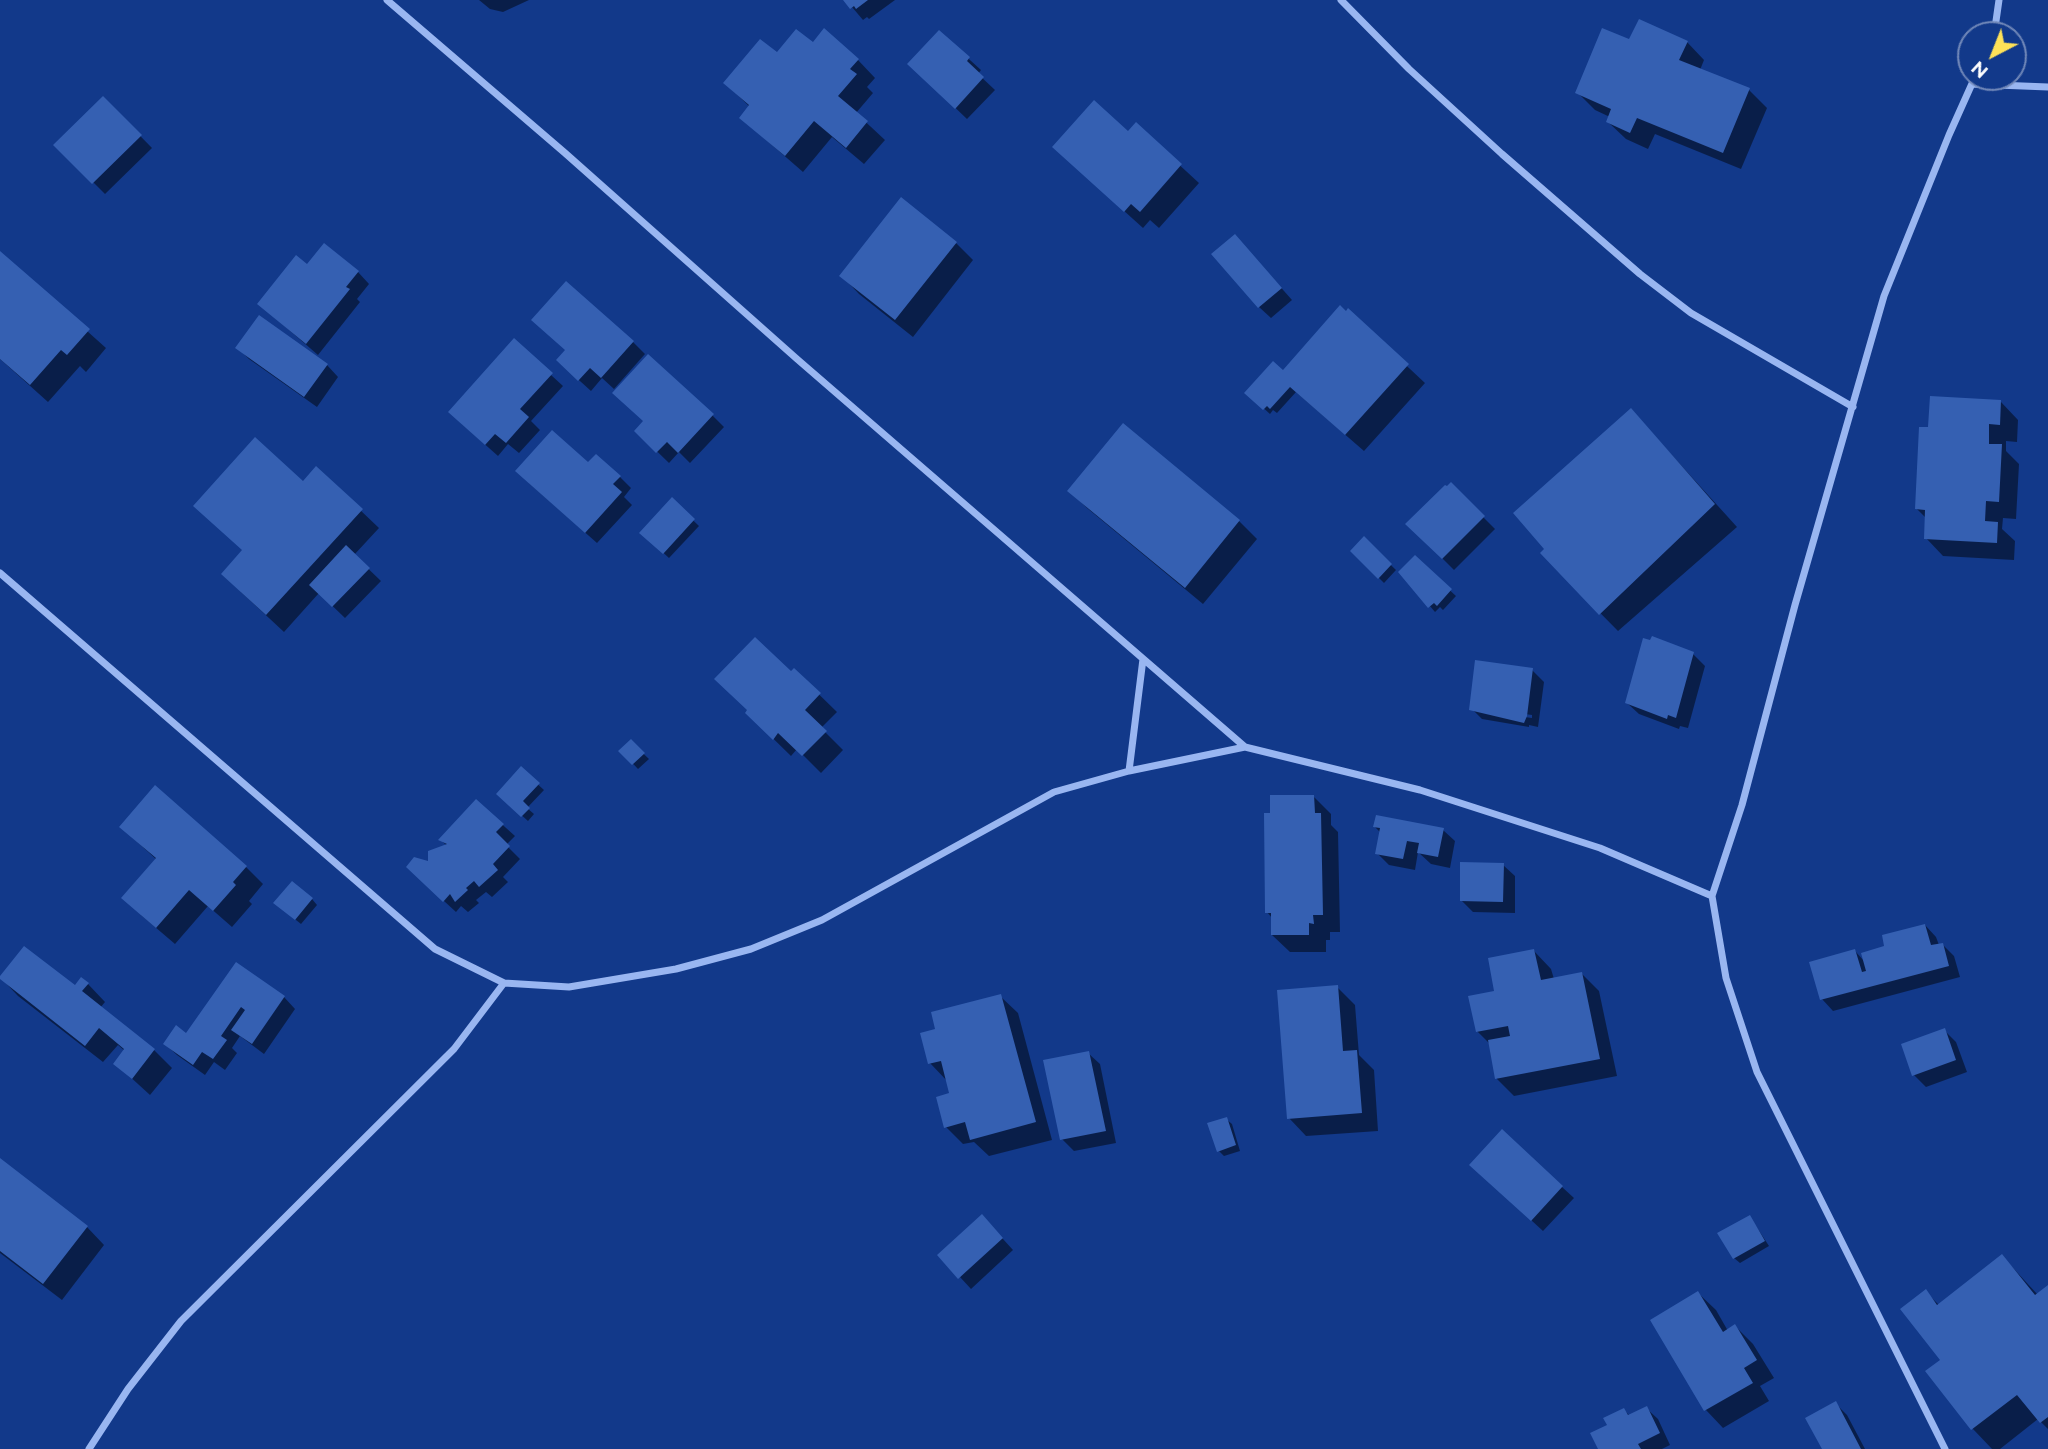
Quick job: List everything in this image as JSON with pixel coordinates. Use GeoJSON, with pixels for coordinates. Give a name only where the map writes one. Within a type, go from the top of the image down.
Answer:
{"type":"FeatureCollection","features":[{"type":"Feature","properties":{"kind":"street"},"geometry":{"type":"LineString","coordinates":[[387,0],[1245,747]]}},
{"type":"Feature","properties":{"kind":"street"},"geometry":{"type":"LineString","coordinates":[[1341,0],[1409,69],[1640,274],[1691,313],[1853,407]]}},
{"type":"Feature","properties":{"kind":"street"},"geometry":{"type":"LineString","coordinates":[[1996,21],[1999,0]]}},
{"type":"Feature","properties":{"kind":"street"},"geometry":{"type":"LineString","coordinates":[[2027,85],[2048,87]]}},
{"type":"Feature","properties":{"kind":"street"},"geometry":{"type":"LineString","coordinates":[[1945,1449],[1757,1072],[1726,978],[1712,896],[1742,806],[1795,605],[1884,296],[1970,91]]}},
{"type":"Feature","properties":{"kind":"street"},"geometry":{"type":"LineString","coordinates":[[0,573],[435,949],[504,983],[569,988],[676,969],[751,949],[822,920],[1054,792],[1129,771],[1245,747],[1420,790],[1600,848],[1712,896]]}},
{"type":"Feature","properties":{"kind":"street"},"geometry":{"type":"LineString","coordinates":[[1129,771],[1143,659]]}},
{"type":"Feature","properties":{"kind":"street"},"geometry":{"type":"LineString","coordinates":[[89,1449],[128,1389],[181,1321],[454,1049],[504,983]]}},
{"type":"Feature","properties":{"kind":"building"},"geometry":{"type":"Polygon","coordinates":[[[843,0],[868,0],[856,9],[854,6],[850,9],[843,0]]]}},
{"type":"Feature","properties":{"kind":"building"},"geometry":{"type":"Polygon","coordinates":[[[1639,19],[1688,41],[1679,60],[1750,88],[1723,153],[1637,118],[1630,133],[1606,122],[1611,109],[1575,93],[1602,28],[1629,39],[1639,19]]]}},
{"type":"Feature","properties":{"kind":"building"},"geometry":{"type":"Polygon","coordinates":[[[824,28],[859,59],[850,69],[857,74],[838,96],[868,121],[846,148],[814,121],[785,156],[739,118],[749,105],[723,83],[760,39],[777,52],[796,29],[813,42],[824,28]]]}},
{"type":"Feature","properties":{"kind":"building"},"geometry":{"type":"Polygon","coordinates":[[[939,30],[970,57],[967,61],[984,77],[955,109],[907,64],[939,30]]]}},
{"type":"Feature","properties":{"kind":"building"},"geometry":{"type":"Polygon","coordinates":[[[103,96],[142,135],[92,184],[53,145],[103,96]]]}},
{"type":"Feature","properties":{"kind":"building"},"geometry":{"type":"Polygon","coordinates":[[[1094,100],[1128,131],[1136,122],[1182,164],[1140,212],[1131,204],[1124,212],[1052,147],[1094,100]]]}},
{"type":"Feature","properties":{"kind":"building"},"geometry":{"type":"Polygon","coordinates":[[[901,197],[957,242],[895,320],[839,276],[901,197]]]}},
{"type":"Feature","properties":{"kind":"building"},"geometry":{"type":"Polygon","coordinates":[[[1235,234],[1282,288],[1258,308],[1211,254],[1235,234]]]}},
{"type":"Feature","properties":{"kind":"building"},"geometry":{"type":"Polygon","coordinates":[[[324,243],[359,271],[346,287],[350,289],[306,344],[257,304],[296,255],[307,264],[324,243]]]}},
{"type":"Feature","properties":{"kind":"building"},"geometry":{"type":"Polygon","coordinates":[[[0,251],[90,329],[67,355],[61,350],[30,385],[0,359],[0,251]]]}},
{"type":"Feature","properties":{"kind":"building"},"geometry":{"type":"Polygon","coordinates":[[[566,281],[634,341],[601,378],[590,368],[578,381],[556,360],[565,350],[531,320],[566,281]]]}},
{"type":"Feature","properties":{"kind":"building"},"geometry":{"type":"Polygon","coordinates":[[[1340,305],[1346,311],[1348,308],[1409,364],[1345,435],[1290,387],[1270,409],[1267,406],[1263,410],[1244,393],[1273,361],[1283,370],[1340,305]]]}},
{"type":"Feature","properties":{"kind":"building"},"geometry":{"type":"Polygon","coordinates":[[[259,315],[328,364],[304,397],[235,348],[259,315]]]}},
{"type":"Feature","properties":{"kind":"building"},"geometry":{"type":"Polygon","coordinates":[[[514,338],[553,373],[520,409],[529,417],[506,443],[495,434],[485,445],[448,412],[514,338]]]}},
{"type":"Feature","properties":{"kind":"building"},"geometry":{"type":"Polygon","coordinates":[[[648,354],[714,414],[678,453],[667,442],[656,453],[634,431],[643,421],[612,393],[648,354]]]}},
{"type":"Feature","properties":{"kind":"building"},"geometry":{"type":"Polygon","coordinates":[[[1930,396],[2001,400],[2000,425],[1989,424],[1989,444],[2002,444],[1999,502],[1986,501],[1985,521],[1998,522],[1997,543],[1924,539],[1925,510],[1915,509],[1919,427],[1928,427],[1930,396]]]}},
{"type":"Feature","properties":{"kind":"building"},"geometry":{"type":"Polygon","coordinates":[[[1631,408],[1715,504],[1599,615],[1540,553],[1544,549],[1513,513],[1631,408]]]}},
{"type":"Feature","properties":{"kind":"building"},"geometry":{"type":"Polygon","coordinates":[[[1123,423],[1240,520],[1185,588],[1067,491],[1123,423]]]}},
{"type":"Feature","properties":{"kind":"building"},"geometry":{"type":"Polygon","coordinates":[[[552,430],[588,462],[596,454],[621,476],[613,484],[622,492],[585,533],[515,471],[552,430]]]}},
{"type":"Feature","properties":{"kind":"building"},"geometry":{"type":"Polygon","coordinates":[[[255,437],[303,481],[316,466],[363,509],[266,615],[221,574],[242,550],[193,506],[255,437]]]}},
{"type":"Feature","properties":{"kind":"building"},"geometry":{"type":"Polygon","coordinates":[[[1451,482],[1485,516],[1442,559],[1405,524],[1451,482]]]}},
{"type":"Feature","properties":{"kind":"building"},"geometry":{"type":"Polygon","coordinates":[[[672,497],[695,519],[663,554],[639,533],[672,497]]]}},
{"type":"Feature","properties":{"kind":"building"},"geometry":{"type":"Polygon","coordinates":[[[1364,536],[1392,564],[1378,579],[1350,551],[1364,536]]]}},
{"type":"Feature","properties":{"kind":"building"},"geometry":{"type":"Polygon","coordinates":[[[346,545],[370,568],[332,607],[309,585],[346,545]]]}},
{"type":"Feature","properties":{"kind":"building"},"geometry":{"type":"Polygon","coordinates":[[[1415,555],[1452,589],[1437,606],[1434,603],[1428,608],[1398,572],[1415,555]]]}},
{"type":"Feature","properties":{"kind":"building"},"geometry":{"type":"Polygon","coordinates":[[[1652,636],[1694,652],[1676,718],[1668,715],[1667,719],[1625,703],[1643,638],[1650,640],[1652,636]]]}},
{"type":"Feature","properties":{"kind":"building"},"geometry":{"type":"Polygon","coordinates":[[[755,637],[791,671],[794,668],[821,693],[805,710],[827,731],[802,756],[778,733],[773,740],[745,713],[747,710],[714,679],[755,637]]]}},
{"type":"Feature","properties":{"kind":"building"},"geometry":{"type":"Polygon","coordinates":[[[1475,660],[1533,668],[1524,723],[1469,710],[1475,660]]]}},
{"type":"Feature","properties":{"kind":"building"},"geometry":{"type":"Polygon","coordinates":[[[631,739],[645,753],[632,765],[618,751],[631,739]]]}},
{"type":"Feature","properties":{"kind":"building"},"geometry":{"type":"Polygon","coordinates":[[[521,766],[540,783],[523,801],[530,808],[521,817],[496,794],[521,766]]]}},
{"type":"Feature","properties":{"kind":"building"},"geometry":{"type":"Polygon","coordinates":[[[155,785],[247,866],[233,882],[236,885],[213,911],[189,890],[156,928],[121,898],[156,858],[119,827],[155,785]]]}},
{"type":"Feature","properties":{"kind":"building"},"geometry":{"type":"Polygon","coordinates":[[[1270,795],[1314,795],[1315,813],[1321,813],[1323,915],[1313,915],[1314,924],[1309,923],[1309,935],[1271,935],[1271,913],[1265,913],[1264,813],[1270,813],[1270,795]]]}},
{"type":"Feature","properties":{"kind":"building"},"geometry":{"type":"Polygon","coordinates":[[[476,799],[504,824],[496,832],[510,846],[493,864],[498,870],[479,887],[474,881],[455,902],[450,894],[443,902],[406,867],[414,857],[428,861],[428,851],[447,844],[438,840],[476,799]]]}},
{"type":"Feature","properties":{"kind":"building"},"geometry":{"type":"Polygon","coordinates":[[[1376,815],[1444,828],[1438,857],[1417,853],[1419,843],[1407,841],[1403,859],[1375,854],[1380,828],[1373,827],[1376,815]]]}},
{"type":"Feature","properties":{"kind":"building"},"geometry":{"type":"Polygon","coordinates":[[[1460,862],[1504,863],[1503,902],[1460,901],[1460,862]]]}},
{"type":"Feature","properties":{"kind":"building"},"geometry":{"type":"Polygon","coordinates":[[[292,881],[313,898],[295,920],[273,903],[292,881]]]}},
{"type":"Feature","properties":{"kind":"building"},"geometry":{"type":"Polygon","coordinates":[[[1925,924],[1931,945],[1943,943],[1949,966],[1820,1000],[1809,962],[1855,949],[1862,972],[1866,971],[1861,953],[1884,946],[1882,935],[1925,924]]]}},
{"type":"Feature","properties":{"kind":"building"},"geometry":{"type":"Polygon","coordinates":[[[24,946],[75,985],[81,977],[89,983],[82,991],[155,1049],[132,1079],[113,1064],[124,1049],[99,1028],[85,1046],[0,979],[24,946]]]}},
{"type":"Feature","properties":{"kind":"building"},"geometry":{"type":"Polygon","coordinates":[[[1534,949],[1541,980],[1582,972],[1600,1059],[1495,1079],[1488,1040],[1510,1036],[1508,1026],[1476,1032],[1468,996],[1494,991],[1488,958],[1534,949]]]}},
{"type":"Feature","properties":{"kind":"building"},"geometry":{"type":"Polygon","coordinates":[[[236,962],[285,996],[252,1044],[231,1030],[245,1010],[241,1007],[221,1036],[227,1040],[213,1059],[202,1052],[193,1065],[163,1044],[176,1025],[186,1033],[236,962]]]}},
{"type":"Feature","properties":{"kind":"building"},"geometry":{"type":"Polygon","coordinates":[[[1338,985],[1343,1051],[1357,1050],[1362,1113],[1287,1119],[1277,990],[1338,985]]]}},
{"type":"Feature","properties":{"kind":"building"},"geometry":{"type":"Polygon","coordinates":[[[1001,994],[1036,1122],[970,1140],[965,1122],[944,1128],[936,1097],[949,1093],[941,1061],[928,1064],[920,1033],[935,1029],[931,1012],[1001,994]]]}},
{"type":"Feature","properties":{"kind":"building"},"geometry":{"type":"Polygon","coordinates":[[[1945,1028],[1956,1060],[1912,1076],[1901,1044],[1945,1028]]]}},
{"type":"Feature","properties":{"kind":"building"},"geometry":{"type":"Polygon","coordinates":[[[1089,1051],[1106,1131],[1060,1140],[1043,1060],[1089,1051]]]}},
{"type":"Feature","properties":{"kind":"building"},"geometry":{"type":"Polygon","coordinates":[[[1227,1117],[1236,1145],[1217,1152],[1207,1123],[1227,1117]]]}},
{"type":"Feature","properties":{"kind":"building"},"geometry":{"type":"Polygon","coordinates":[[[1502,1129],[1563,1186],[1531,1221],[1469,1165],[1502,1129]]]}},
{"type":"Feature","properties":{"kind":"building"},"geometry":{"type":"Polygon","coordinates":[[[0,1158],[88,1226],[43,1284],[0,1251],[0,1158]]]}},
{"type":"Feature","properties":{"kind":"building"},"geometry":{"type":"Polygon","coordinates":[[[982,1214],[1003,1238],[958,1279],[937,1255],[982,1214]]]}},
{"type":"Feature","properties":{"kind":"building"},"geometry":{"type":"Polygon","coordinates":[[[1750,1215],[1765,1241],[1733,1259],[1717,1233],[1750,1215]]]}},
{"type":"Feature","properties":{"kind":"building"},"geometry":{"type":"Polygon","coordinates":[[[2002,1254],[2035,1295],[2048,1285],[2048,1417],[2040,1423],[2017,1395],[1971,1430],[1925,1371],[1940,1360],[1900,1309],[1926,1289],[1937,1305],[2002,1254]]]}},
{"type":"Feature","properties":{"kind":"building"},"geometry":{"type":"Polygon","coordinates":[[[1698,1291],[1723,1332],[1735,1324],[1757,1360],[1744,1368],[1753,1383],[1704,1411],[1650,1320],[1698,1291]]]}},
{"type":"Feature","properties":{"kind":"building"},"geometry":{"type":"Polygon","coordinates":[[[1836,1401],[1861,1449],[1822,1449],[1805,1418],[1836,1401]]]}},
{"type":"Feature","properties":{"kind":"building"},"geometry":{"type":"Polygon","coordinates":[[[1647,1406],[1660,1433],[1638,1444],[1641,1449],[1598,1449],[1590,1433],[1607,1425],[1603,1418],[1624,1408],[1628,1415],[1647,1406]]]}}]}
